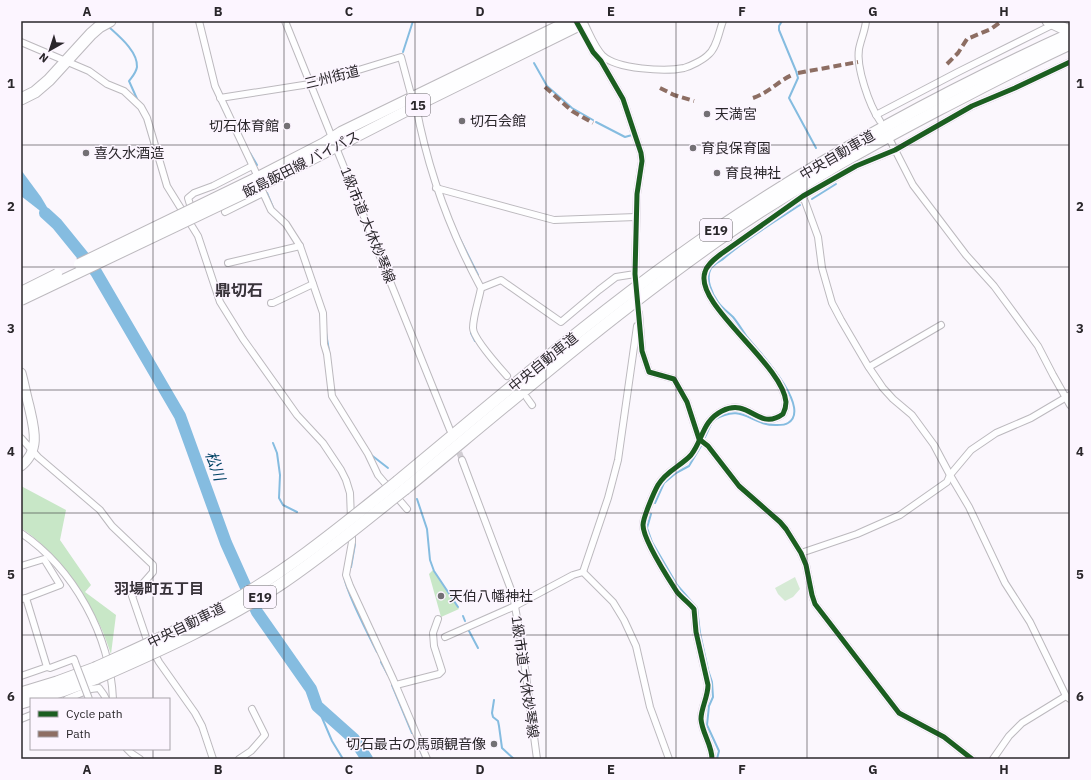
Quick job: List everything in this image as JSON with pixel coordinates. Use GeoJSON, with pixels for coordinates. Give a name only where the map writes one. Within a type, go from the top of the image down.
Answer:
{"type":"FeatureCollection","features":[{"type":"Feature","properties":{"kind":"highway"},"geometry":{"type":"LineString","coordinates":[[21,99],[41,88],[91,34],[99,27],[110,21]]}},
{"type":"Feature","properties":{"kind":"highway"},"geometry":{"type":"LineString","coordinates":[[1054,22],[1069,32]]}},
{"type":"Feature","properties":{"kind":"highway","name":"中央自動車道"},"geometry":{"type":"LineString","coordinates":[[38,698],[62,691],[96,673],[181,641],[236,612],[278,586],[327,550],[586,326],[658,271],[714,231],[814,168],[890,124],[1069,32]]}},
{"type":"Feature","properties":{"kind":"highway","name":"中央自動車道"},"geometry":{"type":"LineString","coordinates":[[401,485],[664,279],[720,239],[776,202],[836,165],[997,80],[1070,44]]}},
{"type":"Feature","properties":{"kind":"highway","name":"中央自動車道"},"geometry":{"type":"LineString","coordinates":[[21,693],[57,682],[96,673]]}},
{"type":"Feature","properties":{"kind":"main road","name":"飯島飯田線 バイパス"},"geometry":{"type":"LineString","coordinates":[[21,300],[259,185],[334,142],[569,21]]}},
{"type":"Feature","properties":{"kind":"main road","name":"飯島飯田線 バイパス"},"geometry":{"type":"LineString","coordinates":[[414,102],[582,26]]}},
{"type":"Feature","properties":{"kind":"main road","name":"飯島飯田線 バイパス"},"geometry":{"type":"LineString","coordinates":[[21,292],[259,185]]}},
{"type":"Feature","properties":{"kind":"street"},"geometry":{"type":"LineString","coordinates":[[199,21],[211,74],[220,98],[252,166],[259,185],[271,210],[286,224],[300,246],[322,313],[324,344],[327,354],[332,396],[368,454],[378,475],[407,510]]}},
{"type":"Feature","properties":{"kind":"street","name":"1級市道 大休妙琴線"},"geometry":{"type":"LineString","coordinates":[[285,21],[450,430]]}},
{"type":"Feature","properties":{"kind":"street"},"geometry":{"type":"LineString","coordinates":[[582,26],[603,55],[617,64],[642,68],[674,69],[686,67],[708,56],[714,47],[723,21]]}},
{"type":"Feature","properties":{"kind":"street"},"geometry":{"type":"LineString","coordinates":[[866,21],[859,49],[858,62],[864,84],[878,118],[958,72],[1054,22]]}},
{"type":"Feature","properties":{"kind":"street"},"geometry":{"type":"LineString","coordinates":[[481,288],[501,280],[560,322],[616,277],[635,274],[637,194],[642,161],[641,153],[623,98],[601,61],[593,52],[582,26]]}},
{"type":"Feature","properties":{"kind":"street"},"geometry":{"type":"LineString","coordinates":[[21,42],[89,71],[107,84],[124,91],[141,107],[147,118],[167,186],[194,227],[220,302],[228,318],[297,415],[329,452],[346,480],[350,493],[352,542],[346,574],[350,586],[396,685],[427,759]]}},
{"type":"Feature","properties":{"kind":"street","name":"三州街道"},"geometry":{"type":"LineString","coordinates":[[220,98],[316,83],[401,57],[414,102]]}},
{"type":"Feature","properties":{"kind":"street"},"geometry":{"type":"LineString","coordinates":[[712,759],[712,750],[702,725],[701,718],[708,694],[708,685],[696,632],[694,609],[678,592],[656,557],[646,537],[643,520],[658,485],[668,472],[685,461],[695,450],[709,420],[722,411],[741,408],[748,410],[763,419],[769,420],[783,414],[786,402],[781,387],[774,376],[732,324],[716,308],[703,282],[705,272],[710,263],[803,196],[856,166],[895,150],[972,106],[1016,88],[1070,62]]}},
{"type":"Feature","properties":{"kind":"street"},"geometry":{"type":"LineString","coordinates":[[414,102],[436,188],[446,215],[470,268],[481,288],[473,332],[478,341],[507,376]]}},
{"type":"Feature","properties":{"kind":"street"},"geometry":{"type":"LineString","coordinates":[[891,142],[914,185],[931,209],[966,255],[994,286],[1033,339],[1068,397],[1070,405]]}},
{"type":"Feature","properties":{"kind":"street"},"geometry":{"type":"LineString","coordinates":[[194,227],[196,223],[188,198],[194,193],[213,186],[252,166]]}},
{"type":"Feature","properties":{"kind":"street"},"geometry":{"type":"LineString","coordinates":[[225,212],[259,185]]}},
{"type":"Feature","properties":{"kind":"street"},"geometry":{"type":"LineString","coordinates":[[436,188],[554,220],[636,217]]}},
{"type":"Feature","properties":{"kind":"street"},"geometry":{"type":"LineString","coordinates":[[803,196],[818,237],[822,268],[832,303],[869,368],[883,388],[893,399],[912,415],[934,445],[969,507],[1005,583],[1030,622],[1068,697],[1022,723],[1009,736],[993,759]]}},
{"type":"Feature","properties":{"kind":"street"},"geometry":{"type":"LineString","coordinates":[[228,263],[300,246]]}},
{"type":"Feature","properties":{"kind":"street"},"geometry":{"type":"LineString","coordinates":[[270,303],[273,304],[312,284]]}},
{"type":"Feature","properties":{"kind":"street"},"geometry":{"type":"LineString","coordinates":[[583,572],[608,498],[618,460],[640,313],[642,351],[649,372],[674,378],[687,402],[699,439],[708,446],[739,486],[783,525],[801,552],[806,565],[815,604],[899,713],[944,738],[972,759]]}},
{"type":"Feature","properties":{"kind":"street"},"geometry":{"type":"LineString","coordinates":[[869,368],[941,325]]}},
{"type":"Feature","properties":{"kind":"street"},"geometry":{"type":"LineString","coordinates":[[21,373],[36,435],[33,450],[21,466]]}},
{"type":"Feature","properties":{"kind":"street"},"geometry":{"type":"LineString","coordinates":[[801,552],[857,534],[900,515],[947,482],[950,475],[971,450],[996,433],[1031,418],[1068,397]]}},
{"type":"Feature","properties":{"kind":"street"},"geometry":{"type":"LineString","coordinates":[[527,398],[532,405]]}},
{"type":"Feature","properties":{"kind":"street"},"geometry":{"type":"LineString","coordinates":[[21,438],[38,457],[100,510],[112,526],[153,565],[153,572],[132,596],[147,640],[159,662],[195,713],[202,726],[213,759]]}},
{"type":"Feature","properties":{"kind":"street","name":"1級市道 大休妙琴線"},"geometry":{"type":"LineString","coordinates":[[462,460],[509,582],[516,606],[537,759]]}},
{"type":"Feature","properties":{"kind":"street"},"geometry":{"type":"LineString","coordinates":[[21,533],[46,553],[55,563],[69,580],[92,619],[107,656],[113,698]]}},
{"type":"Feature","properties":{"kind":"street"},"geometry":{"type":"LineString","coordinates":[[21,566],[44,559],[60,585],[24,598],[47,667]]}},
{"type":"Feature","properties":{"kind":"street"},"geometry":{"type":"LineString","coordinates":[[445,637],[516,606],[573,575],[583,572]]}},
{"type":"Feature","properties":{"kind":"street"},"geometry":{"type":"LineString","coordinates":[[583,572],[613,602],[627,626],[636,646],[650,707],[669,759]]}},
{"type":"Feature","properties":{"kind":"street"},"geometry":{"type":"LineString","coordinates":[[396,685],[439,674],[442,671],[434,646],[434,633],[438,619]]}},
{"type":"Feature","properties":{"kind":"street"},"geometry":{"type":"LineString","coordinates":[[21,676],[47,667],[50,668],[74,659],[89,698]]}},
{"type":"Feature","properties":{"kind":"street"},"geometry":{"type":"LineString","coordinates":[[69,698],[91,689],[98,688],[106,698]]}},
{"type":"Feature","properties":{"kind":"street"},"geometry":{"type":"LineString","coordinates":[[239,759],[251,751],[265,735],[252,709]]}},
{"type":"Feature","properties":{"kind":"street"},"geometry":{"type":"LineString","coordinates":[[129,750],[131,754],[140,759]]}},
{"type":"Feature","properties":{"kind":"street"},"geometry":{"type":"LineString","coordinates":[[134,750],[140,759]]}},
{"type":"Feature","properties":{"kind":"green space"},"geometry":{"type":"Polygon","coordinates":[[[21,486],[66,510],[60,540],[91,585],[85,592],[116,615],[111,654],[99,624],[74,581],[44,547],[21,528],[21,486]]]}},
{"type":"Feature","properties":{"kind":"green space"},"geometry":{"type":"Polygon","coordinates":[[[433,570],[459,609],[441,617],[429,574],[433,570]]]}},
{"type":"Feature","properties":{"kind":"green space"},"geometry":{"type":"Polygon","coordinates":[[[795,577],[800,589],[793,597],[785,601],[778,594],[775,588],[795,577]]]}},
{"type":"Feature","properties":{"kind":"water"},"geometry":{"type":"Polygon","coordinates":[[[21,170],[41,197],[57,224],[21,196],[21,170]]]}},
{"type":"Feature","properties":{"kind":"waterway"},"geometry":{"type":"LineString","coordinates":[[403,52],[413,21]]}},
{"type":"Feature","properties":{"kind":"waterway"},"geometry":{"type":"LineString","coordinates":[[782,21],[779,26],[779,30],[798,78],[789,98],[816,148]]}},
{"type":"Feature","properties":{"kind":"waterway"},"geometry":{"type":"LineString","coordinates":[[110,28],[128,45],[137,61],[135,73],[129,81],[138,101]]}},
{"type":"Feature","properties":{"kind":"waterway"},"geometry":{"type":"LineString","coordinates":[[534,63],[547,86],[572,108],[593,120]]}},
{"type":"Feature","properties":{"kind":"waterway"},"geometry":{"type":"LineString","coordinates":[[596,122],[625,137],[632,135]]}},
{"type":"Feature","properties":{"kind":"waterway"},"geometry":{"type":"LineString","coordinates":[[250,153],[257,165]]}},
{"type":"Feature","properties":{"kind":"waterway"},"geometry":{"type":"LineString","coordinates":[[812,199],[836,184]]}},
{"type":"Feature","properties":{"kind":"waterway"},"geometry":{"type":"LineString","coordinates":[[267,193],[274,210]]}},
{"type":"Feature","properties":{"kind":"waterway"},"geometry":{"type":"LineString","coordinates":[[714,420],[724,415],[733,413],[747,416],[760,422],[781,425],[788,423],[794,415],[794,405],[789,392],[781,379],[733,317],[718,302],[712,291],[709,281],[709,272],[711,268],[751,237],[800,205]]}},
{"type":"Feature","properties":{"kind":"waterway","name":"松川"},"geometry":{"type":"LineString","coordinates":[[45,213],[57,224],[96,272],[180,416],[226,543],[257,612],[311,689],[317,706],[354,739],[367,759]]}},
{"type":"Feature","properties":{"kind":"waterway"},"geometry":{"type":"LineString","coordinates":[[455,229],[478,275]]}},
{"type":"Feature","properties":{"kind":"waterway"},"geometry":{"type":"LineString","coordinates":[[326,333],[329,351]]}},
{"type":"Feature","properties":{"kind":"waterway"},"geometry":{"type":"LineString","coordinates":[[471,333],[475,341]]}},
{"type":"Feature","properties":{"kind":"waterway"},"geometry":{"type":"LineString","coordinates":[[705,437],[711,424]]}},
{"type":"Feature","properties":{"kind":"waterway"},"geometry":{"type":"LineString","coordinates":[[273,443],[277,453],[280,475],[279,498],[283,505],[297,512]]}},
{"type":"Feature","properties":{"kind":"waterway"},"geometry":{"type":"LineString","coordinates":[[655,503],[664,483],[676,473],[689,466],[701,446]]}},
{"type":"Feature","properties":{"kind":"waterway"},"geometry":{"type":"LineString","coordinates":[[370,454],[388,468]]}},
{"type":"Feature","properties":{"kind":"waterway"},"geometry":{"type":"LineString","coordinates":[[417,499],[427,529],[430,560],[434,571],[458,607]]}},
{"type":"Feature","properties":{"kind":"waterway"},"geometry":{"type":"LineString","coordinates":[[651,514],[647,528],[652,542],[677,585],[697,608],[700,633],[712,682],[713,697],[709,706],[707,725],[719,751],[717,759]]}},
{"type":"Feature","properties":{"kind":"waterway"},"geometry":{"type":"LineString","coordinates":[[351,567],[355,544]]}},
{"type":"Feature","properties":{"kind":"waterway"},"geometry":{"type":"LineString","coordinates":[[344,573],[347,588],[352,600],[377,652]]}},
{"type":"Feature","properties":{"kind":"waterway"},"geometry":{"type":"LineString","coordinates":[[463,616],[465,621]]}},
{"type":"Feature","properties":{"kind":"waterway"},"geometry":{"type":"LineString","coordinates":[[468,629],[478,648]]}},
{"type":"Feature","properties":{"kind":"waterway"},"geometry":{"type":"LineString","coordinates":[[381,662],[388,675]]}},
{"type":"Feature","properties":{"kind":"waterway"},"geometry":{"type":"LineString","coordinates":[[392,685],[412,733]]}},
{"type":"Feature","properties":{"kind":"waterway"},"geometry":{"type":"LineString","coordinates":[[494,700],[492,713],[493,717],[498,721],[502,748],[514,759]]}},
{"type":"Feature","properties":{"kind":"waterway"},"geometry":{"type":"LineString","coordinates":[[317,706],[332,741],[343,759]]}},
{"type":"Feature","properties":{"kind":"waterway"},"geometry":{"type":"LineString","coordinates":[[418,745],[424,759]]}},
{"type":"Feature","properties":{"kind":"tunnel"},"geometry":{"type":"LineString","coordinates":[[456,444],[462,460]]}},
{"type":"Feature","properties":{"kind":"marked path"},"geometry":{"type":"LineString","coordinates":[[947,64],[958,53],[967,39],[991,29],[1002,21]]}},
{"type":"Feature","properties":{"kind":"marked path"},"geometry":{"type":"LineString","coordinates":[[798,73],[858,62]]}},
{"type":"Feature","properties":{"kind":"marked path"},"geometry":{"type":"LineString","coordinates":[[753,98],[759,96],[794,74]]}},
{"type":"Feature","properties":{"kind":"marked path"},"geometry":{"type":"LineString","coordinates":[[545,87],[572,111],[593,123]]}},
{"type":"Feature","properties":{"kind":"marked path"},"geometry":{"type":"LineString","coordinates":[[660,88],[674,95],[694,101]]}},
{"type":"Feature","properties":{"kind":"cycle path"},"geometry":{"type":"LineString","coordinates":[[576,21],[593,52],[601,61],[623,99],[641,153],[642,161],[637,194],[635,274],[642,351],[649,372],[674,379],[687,402],[699,439],[708,446],[739,486],[786,529],[801,553],[806,565],[815,604],[899,713],[944,737],[972,759]]}},
{"type":"Feature","properties":{"kind":"cycle path"},"geometry":{"type":"LineString","coordinates":[[712,759],[712,754],[701,719],[708,685],[696,632],[694,609],[677,592],[657,559],[647,540],[643,522],[654,493],[661,480],[691,455],[707,425],[715,415],[732,408],[740,408],[760,417],[767,419],[774,418],[783,414],[786,402],[781,387],[770,370],[712,300],[705,285],[706,269],[721,254],[803,196],[856,166],[895,150],[972,106],[1070,62]]}},
{"type":"Feature","properties":{"kind":"place","name":"天満宮"},"geometry":{"type":"Point","coordinates":[707,114]}},
{"type":"Feature","properties":{"kind":"place","name":"切石会館"},"geometry":{"type":"Point","coordinates":[462,121]}},
{"type":"Feature","properties":{"kind":"place","name":"切石体育館"},"geometry":{"type":"Point","coordinates":[287,126]}},
{"type":"Feature","properties":{"kind":"place","name":"育良保育園"},"geometry":{"type":"Point","coordinates":[693,148]}},
{"type":"Feature","properties":{"kind":"place","name":"喜久水酒造"},"geometry":{"type":"Point","coordinates":[86,153]}},
{"type":"Feature","properties":{"kind":"place","name":"育良神社"},"geometry":{"type":"Point","coordinates":[717,173]}},
{"type":"Feature","properties":{"kind":"place","name":"天伯八幡神社"},"geometry":{"type":"Point","coordinates":[441,596]}},
{"type":"Feature","properties":{"kind":"place","name":"切石最古の馬頭観音像"},"geometry":{"type":"Point","coordinates":[494,744]}},
{"type":"Feature","properties":{"kind":"district","name":"鼎切石"},"geometry":{"type":"Point","coordinates":[239,290]}},
{"type":"Feature","properties":{"kind":"district","name":"羽場町五丁目"},"geometry":{"type":"Point","coordinates":[159,589]}}]}
